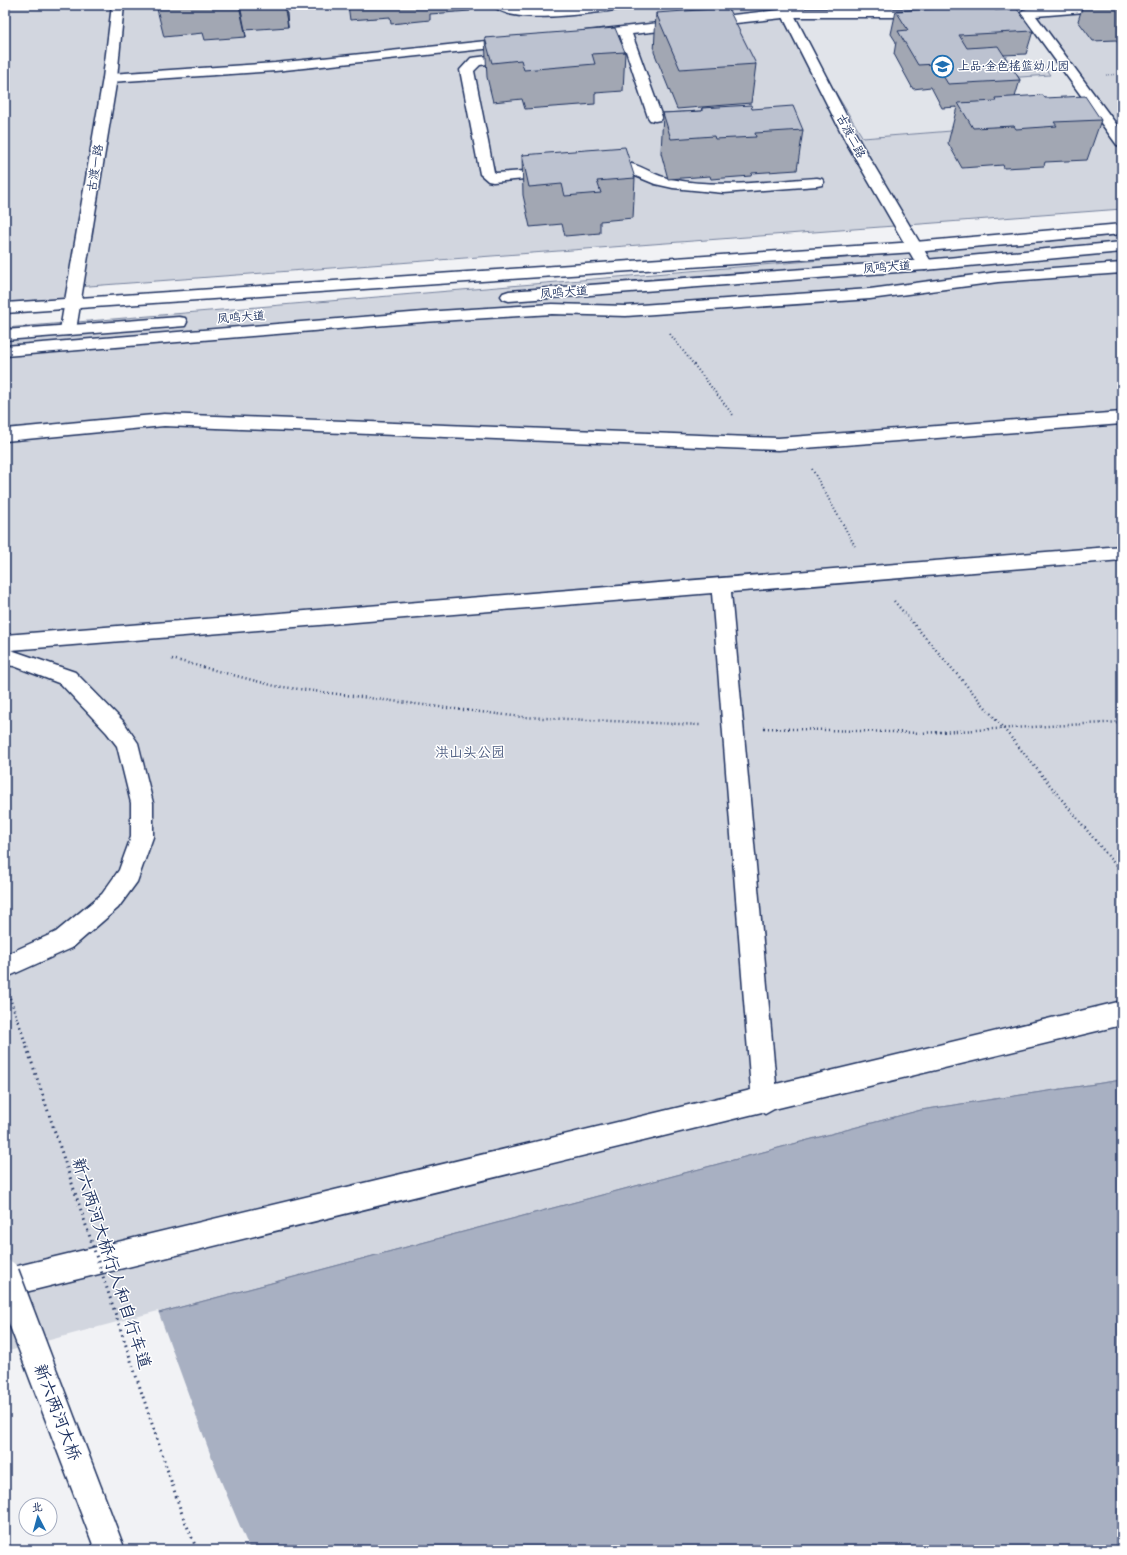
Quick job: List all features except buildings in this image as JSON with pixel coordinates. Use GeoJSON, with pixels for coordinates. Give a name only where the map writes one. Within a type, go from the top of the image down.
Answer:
{"type":"FeatureCollection","features":[{"type":"Feature","properties":{"kind":"street","name":"古渡一路"},"geometry":{"type":"LineString","coordinates":[[68,330],[110,78],[118,5]]}},
{"type":"Feature","properties":{"kind":"street"},"geometry":{"type":"LineString","coordinates":[[499,5],[506,10],[539,13],[622,5]]}},
{"type":"Feature","properties":{"kind":"street"},"geometry":{"type":"LineString","coordinates":[[1011,13],[1122,6]]}},
{"type":"Feature","properties":{"kind":"street"},"geometry":{"type":"LineString","coordinates":[[570,36],[625,31],[786,11],[939,13]]}},
{"type":"Feature","properties":{"kind":"street","name":"古渡二路"},"geometry":{"type":"LineString","coordinates":[[786,11],[853,142],[925,265]]}},
{"type":"Feature","properties":{"kind":"street"},"geometry":{"type":"LineString","coordinates":[[1027,13],[1122,142]]}},
{"type":"Feature","properties":{"kind":"street"},"geometry":{"type":"LineString","coordinates":[[625,31],[655,117]]}},
{"type":"Feature","properties":{"kind":"street"},"geometry":{"type":"LineString","coordinates":[[110,78],[275,67],[532,40]]}},
{"type":"Feature","properties":{"kind":"street"},"geometry":{"type":"LineString","coordinates":[[584,51],[631,47]]}},
{"type":"Feature","properties":{"kind":"street"},"geometry":{"type":"LineString","coordinates":[[522,57],[476,61],[467,70],[487,174],[493,178],[565,172]]}},
{"type":"Feature","properties":{"kind":"street"},"geometry":{"type":"LineString","coordinates":[[589,170],[628,167],[655,180],[673,184],[724,189],[817,182]]}},
{"type":"Feature","properties":{"kind":"street","name":"凤鸣大道"},"geometry":{"type":"LineString","coordinates":[[5,308],[915,247],[1122,229]]}},
{"type":"Feature","properties":{"kind":"street","name":"凤鸣大道"},"geometry":{"type":"LineString","coordinates":[[218,319],[925,265],[1122,247]]}},
{"type":"Feature","properties":{"kind":"street"},"geometry":{"type":"LineString","coordinates":[[5,351],[453,315],[552,309],[626,311],[651,310],[870,294],[998,277],[1122,268]]}},
{"type":"Feature","properties":{"kind":"street"},"geometry":{"type":"LineString","coordinates":[[5,335],[195,320]]}},
{"type":"Feature","properties":{"kind":"street"},"geometry":{"type":"LineString","coordinates":[[5,435],[164,420],[756,443],[797,442],[1122,418]]}},
{"type":"Feature","properties":{"kind":"street"},"geometry":{"type":"LineString","coordinates":[[5,643],[1122,552]]}},
{"type":"Feature","properties":{"kind":"street"},"geometry":{"type":"LineString","coordinates":[[721,585],[765,1100]]}},
{"type":"Feature","properties":{"kind":"street"},"geometry":{"type":"LineString","coordinates":[[5,657],[16,658],[68,678],[116,727],[127,743],[142,803],[142,837],[129,875],[110,901],[64,940],[5,967]]}},
{"type":"Feature","properties":{"kind":"street"},"geometry":{"type":"LineString","coordinates":[[5,1283],[1122,1014]]}},
{"type":"Feature","properties":{"kind":"street","name":"新六两河大桥"},"geometry":{"type":"LineString","coordinates":[[5,1274],[110,1550]]}},
{"type":"Feature","properties":{"kind":"path"},"geometry":{"type":"LineString","coordinates":[[651,310],[756,443]]}},
{"type":"Feature","properties":{"kind":"path"},"geometry":{"type":"LineString","coordinates":[[797,442],[870,573],[1004,729],[1122,873]]}},
{"type":"Feature","properties":{"kind":"path"},"geometry":{"type":"LineString","coordinates":[[166,657],[275,686],[515,716],[733,727],[921,733],[1122,722]]}},
{"type":"Feature","properties":{"kind":"path","name":"新六两河大桥行人和自行车道"},"geometry":{"type":"LineString","coordinates":[[5,983],[182,1514],[197,1550]]}},
{"type":"Feature","properties":{"kind":"shaded area","name":"上品·金色摇篮幼儿园"},"geometry":{"type":"Polygon","coordinates":[[[788,13],[1027,13],[1105,119],[863,138],[788,13]]]}},
{"type":"Feature","properties":{"kind":"green space"},"geometry":{"type":"Polygon","coordinates":[[[5,5],[783,5],[863,138],[1104,119],[1027,13],[1122,5],[1122,209],[76,287],[73,304],[5,308],[5,5]]]}},
{"type":"Feature","properties":{"kind":"green space"},"geometry":{"type":"Polygon","coordinates":[[[1041,63],[1050,75],[1006,78],[998,66],[1041,63]]]}},
{"type":"Feature","properties":{"kind":"green space","name":"洪山头公园"},"geometry":{"type":"Polygon","coordinates":[[[1122,235],[1122,1080],[921,1110],[5,1354],[5,328],[1122,235]]]}},
{"type":"Feature","properties":{"kind":"water"},"geometry":{"type":"Polygon","coordinates":[[[1122,1080],[1122,1550],[5,1550],[5,1354],[921,1110],[1122,1080]]]}},
{"type":"Feature","properties":{"kind":"pier"},"geometry":{"type":"Polygon","coordinates":[[[158,1311],[215,1467],[250,1550],[5,1550],[5,1352],[158,1311]]]}},
{"type":"Feature","properties":{"kind":"place","name":"上品·金色摇篮幼儿园"},"geometry":{"type":"Point","coordinates":[943,66]}}]}
